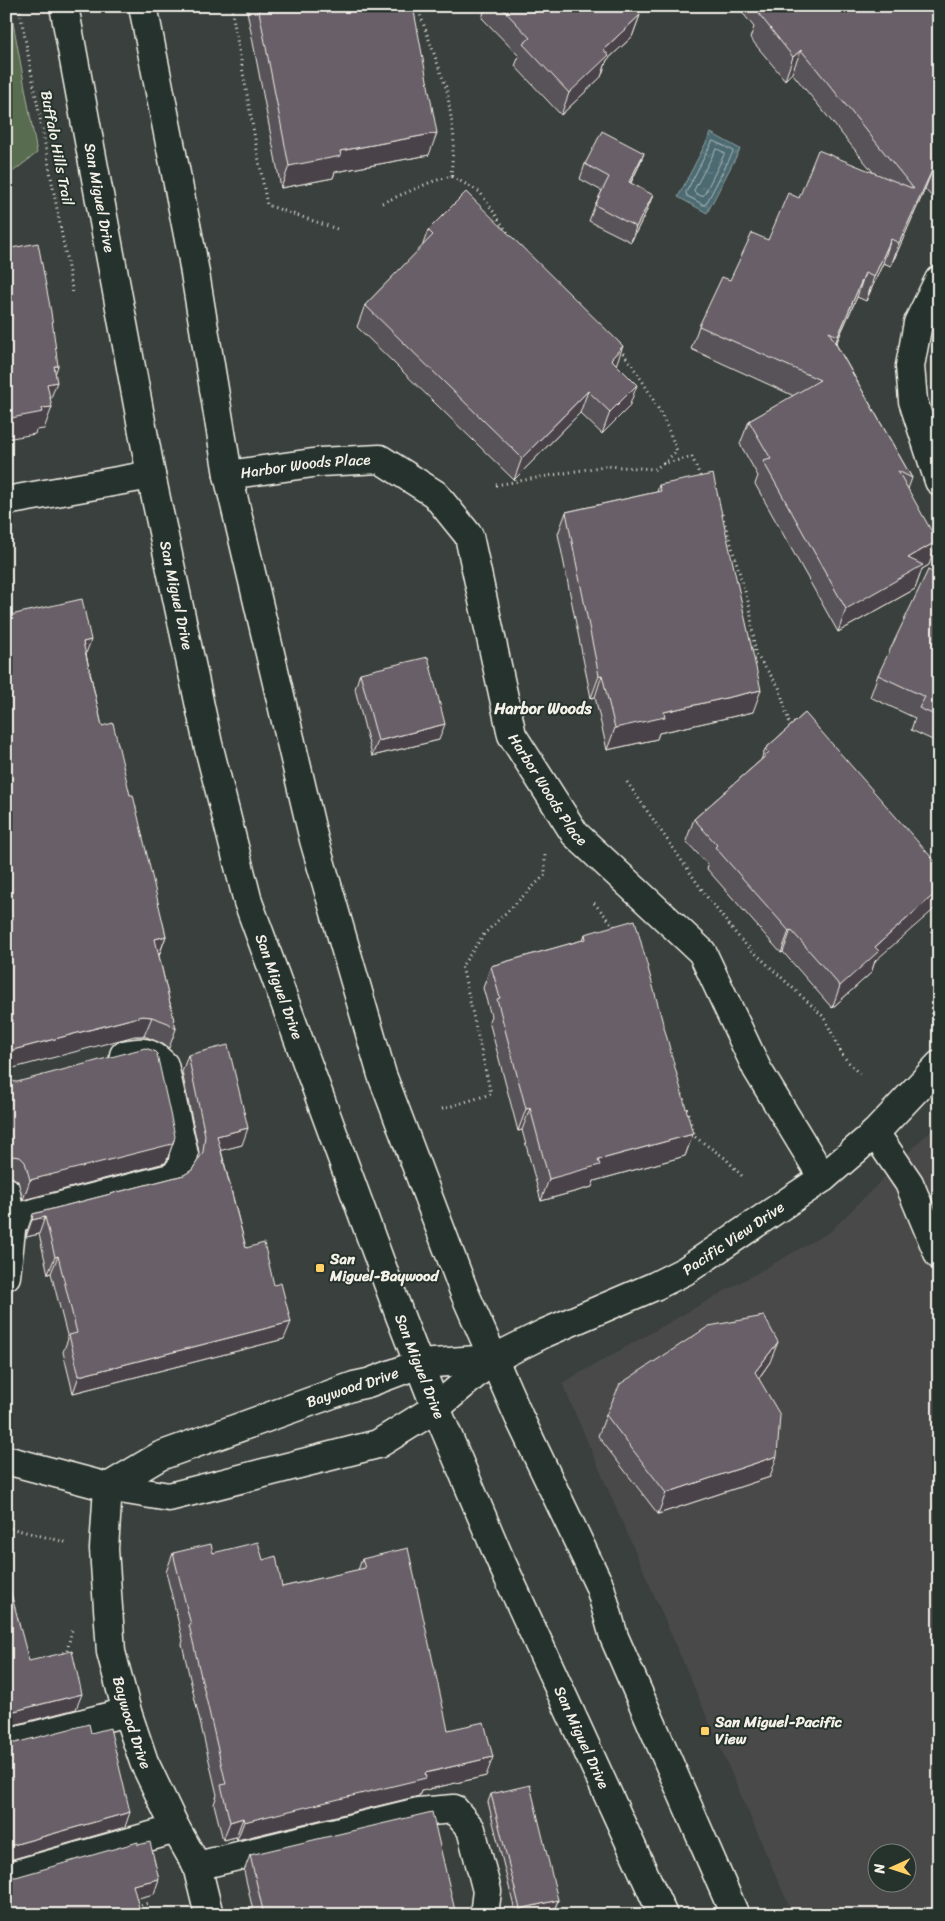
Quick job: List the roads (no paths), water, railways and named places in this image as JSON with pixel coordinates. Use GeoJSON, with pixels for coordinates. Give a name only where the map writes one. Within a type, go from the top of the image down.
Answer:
{"type":"FeatureCollection","features":[{"type":"Feature","properties":{"kind":"main road","name":"San Miguel Drive"},"geometry":{"type":"LineString","coordinates":[[64,6],[151,475],[208,744],[248,902],[418,1364],[436,1408],[499,1557],[663,1915]]}},
{"type":"Feature","properties":{"kind":"main road"},"geometry":{"type":"LineString","coordinates":[[143,6],[192,255],[228,475],[314,840],[382,1075],[465,1294],[493,1359],[600,1586],[614,1637],[735,1915]]}},
{"type":"Feature","properties":{"kind":"main road"},"geometry":{"type":"LineString","coordinates":[[939,280],[918,324],[910,366],[913,401],[939,481]]}},
{"type":"Feature","properties":{"kind":"main road","name":"Harbor Woods Place"},"geometry":{"type":"LineString","coordinates":[[228,475],[320,462],[380,459],[435,494],[470,536],[512,735],[575,834],[702,952],[757,1069],[823,1178]]}},
{"type":"Feature","properties":{"kind":"main road"},"geometry":{"type":"LineString","coordinates":[[6,502],[151,475]]}},
{"type":"Feature","properties":{"kind":"main road"},"geometry":{"type":"LineString","coordinates":[[10,1219],[174,1177],[182,1166],[184,1155],[164,1065],[155,1057],[139,1051],[101,1061]]}},
{"type":"Feature","properties":{"kind":"main road","name":"Pacific View Drive"},"geometry":{"type":"LineString","coordinates":[[493,1359],[545,1333],[655,1286],[685,1271],[823,1178],[875,1133],[939,1065]]}},
{"type":"Feature","properties":{"kind":"main road"},"geometry":{"type":"LineString","coordinates":[[875,1133],[908,1183],[939,1255]]}},
{"type":"Feature","properties":{"kind":"main road"},"geometry":{"type":"LineString","coordinates":[[6,1191],[11,1230],[6,1276]]}},
{"type":"Feature","properties":{"kind":"main road"},"geometry":{"type":"LineString","coordinates":[[6,1460],[108,1487],[169,1497],[378,1444],[436,1408],[493,1359]]}},
{"type":"Feature","properties":{"kind":"main road","name":"Baywood Drive"},"geometry":{"type":"LineString","coordinates":[[209,1915],[198,1866],[176,1829],[144,1762],[127,1712],[111,1652],[104,1549],[108,1487],[160,1456],[418,1364],[493,1359]]}},
{"type":"Feature","properties":{"kind":"main road"},"geometry":{"type":"LineString","coordinates":[[6,1742],[127,1712]]}},
{"type":"Feature","properties":{"kind":"main road"},"geometry":{"type":"LineString","coordinates":[[198,1866],[418,1812],[454,1808],[470,1828],[487,1891],[484,1915]]}},
{"type":"Feature","properties":{"kind":"main road"},"geometry":{"type":"LineString","coordinates":[[6,1877],[176,1829]]}},
{"type":"Feature","properties":{"kind":"water"},"geometry":{"type":"Polygon","coordinates":[[[711,133],[740,149],[707,213],[678,197],[711,133]]]}},
{"type":"Feature","properties":{"kind":"place","name":"San Miguel-Baywood"},"geometry":{"type":"Point","coordinates":[320,1268]}},
{"type":"Feature","properties":{"kind":"place","name":"San Miguel-Pacific View"},"geometry":{"type":"Point","coordinates":[705,1731]}},
{"type":"Feature","properties":{"kind":"district","name":"Harbor Woods"},"geometry":{"type":"Point","coordinates":[543,708]}}]}
